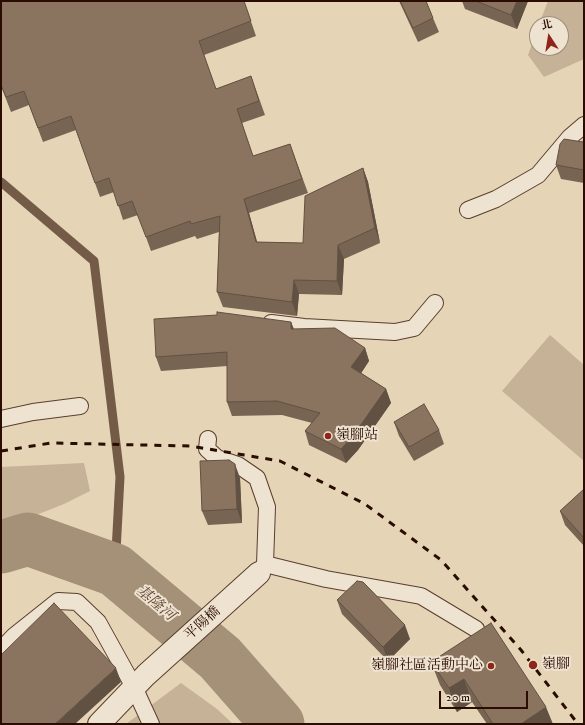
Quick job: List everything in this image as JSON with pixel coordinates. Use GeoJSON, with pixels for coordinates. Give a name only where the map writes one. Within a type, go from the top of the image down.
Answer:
{"type":"FeatureCollection","features":[{"type":"Feature","properties":{"kind":"street","name":"平陽橋"},"geometry":{"type":"LineString","coordinates":[[99,724],[140,681],[262,569]]}},
{"type":"Feature","properties":{"kind":"lane"},"geometry":{"type":"LineString","coordinates":[[468,210],[496,199],[538,175],[570,137],[584,125]]}},
{"type":"Feature","properties":{"kind":"lane"},"geometry":{"type":"LineString","coordinates":[[259,321],[304,327],[395,332],[414,328],[435,303]]}},
{"type":"Feature","properties":{"kind":"lane"},"geometry":{"type":"LineString","coordinates":[[1,419],[33,412],[80,406]]}},
{"type":"Feature","properties":{"kind":"lane"},"geometry":{"type":"LineString","coordinates":[[208,439],[207,449],[217,458],[238,465],[257,478],[267,507],[262,569],[421,596],[476,629]]}},
{"type":"Feature","properties":{"kind":"lane"},"geometry":{"type":"LineString","coordinates":[[1,650],[14,636],[58,601],[77,602],[98,622],[140,681],[151,724]]}},
{"type":"Feature","properties":{"kind":"shaded area"},"geometry":{"type":"Polygon","coordinates":[[[548,1],[584,1],[584,59],[544,77],[528,55],[529,52],[529,56],[569,56],[569,16],[542,16],[548,1]]]}},
{"type":"Feature","properties":{"kind":"shaded area"},"geometry":{"type":"Polygon","coordinates":[[[550,335],[584,365],[584,461],[502,391],[550,335]]]}},
{"type":"Feature","properties":{"kind":"shaded area"},"geometry":{"type":"Polygon","coordinates":[[[84,463],[90,491],[64,504],[1,529],[1,467],[84,463]]]}},
{"type":"Feature","properties":{"kind":"shaded area"},"geometry":{"type":"Polygon","coordinates":[[[181,683],[217,709],[233,724],[126,724],[181,683]]]}},
{"type":"Feature","properties":{"kind":"building"},"geometry":{"type":"Polygon","coordinates":[[[1,1],[244,1],[251,21],[199,41],[216,89],[251,76],[259,101],[237,109],[253,156],[290,144],[302,179],[244,199],[256,242],[303,243],[305,196],[363,168],[375,228],[338,245],[337,281],[294,280],[292,302],[217,292],[220,216],[191,224],[190,221],[146,237],[132,201],[118,206],[109,178],[95,183],[71,116],[38,128],[24,91],[6,97],[1,85],[1,1]]]}},
{"type":"Feature","properties":{"kind":"building"},"geometry":{"type":"Polygon","coordinates":[[[400,1],[426,1],[433,18],[413,28],[400,1]]]}},
{"type":"Feature","properties":{"kind":"building"},"geometry":{"type":"Polygon","coordinates":[[[476,1],[517,1],[511,15],[476,1]]]}},
{"type":"Feature","properties":{"kind":"building"},"geometry":{"type":"Polygon","coordinates":[[[584,137],[584,170],[556,165],[560,144],[564,139],[583,142],[584,137]]]}},
{"type":"Feature","properties":{"kind":"building"},"geometry":{"type":"Polygon","coordinates":[[[217,312],[291,322],[291,329],[335,328],[365,348],[351,367],[386,389],[353,436],[341,449],[305,431],[320,413],[277,401],[227,402],[227,352],[156,357],[154,319],[217,315],[217,312]]]}},
{"type":"Feature","properties":{"kind":"building"},"geometry":{"type":"Polygon","coordinates":[[[424,404],[439,430],[409,447],[394,422],[424,404]]]}},
{"type":"Feature","properties":{"kind":"building"},"geometry":{"type":"Polygon","coordinates":[[[229,460],[235,464],[237,509],[202,511],[200,461],[229,460]]]}},
{"type":"Feature","properties":{"kind":"building"},"geometry":{"type":"Polygon","coordinates":[[[584,489],[584,538],[560,511],[584,489]]]}},
{"type":"Feature","properties":{"kind":"building"},"geometry":{"type":"Polygon","coordinates":[[[357,581],[363,582],[405,625],[383,647],[337,600],[357,581]]]}},
{"type":"Feature","properties":{"kind":"building"},"geometry":{"type":"Polygon","coordinates":[[[54,603],[116,668],[55,724],[1,724],[1,655],[54,603]]]}},
{"type":"Feature","properties":{"kind":"building","name":"嶺腳社區活動中心"},"geometry":{"type":"Polygon","coordinates":[[[491,623],[546,707],[521,724],[493,724],[464,679],[449,688],[431,662],[491,623]]]}},
{"type":"Feature","properties":{"kind":"waterway"},"geometry":{"type":"LineString","coordinates":[[1,182],[94,261],[120,477],[115,570]]}},
{"type":"Feature","properties":{"kind":"waterway","name":"基隆河"},"geometry":{"type":"LineString","coordinates":[[1,547],[28,539],[115,570],[220,658],[278,724]]}},
{"type":"Feature","properties":{"kind":"railway"},"geometry":{"type":"LineString","coordinates":[[1,451],[51,443],[190,446],[280,461],[365,504],[441,560],[521,650],[578,724]]}},
{"type":"Feature","properties":{"kind":"place","name":"嶺腳站"},"geometry":{"type":"Point","coordinates":[328,436]}},
{"type":"Feature","properties":{"kind":"place","name":"嶺腳"},"geometry":{"type":"Point","coordinates":[533,665]}},
{"type":"Feature","properties":{"kind":"place","name":"嶺腳社區活動中心"},"geometry":{"type":"Point","coordinates":[491,666]}}]}
